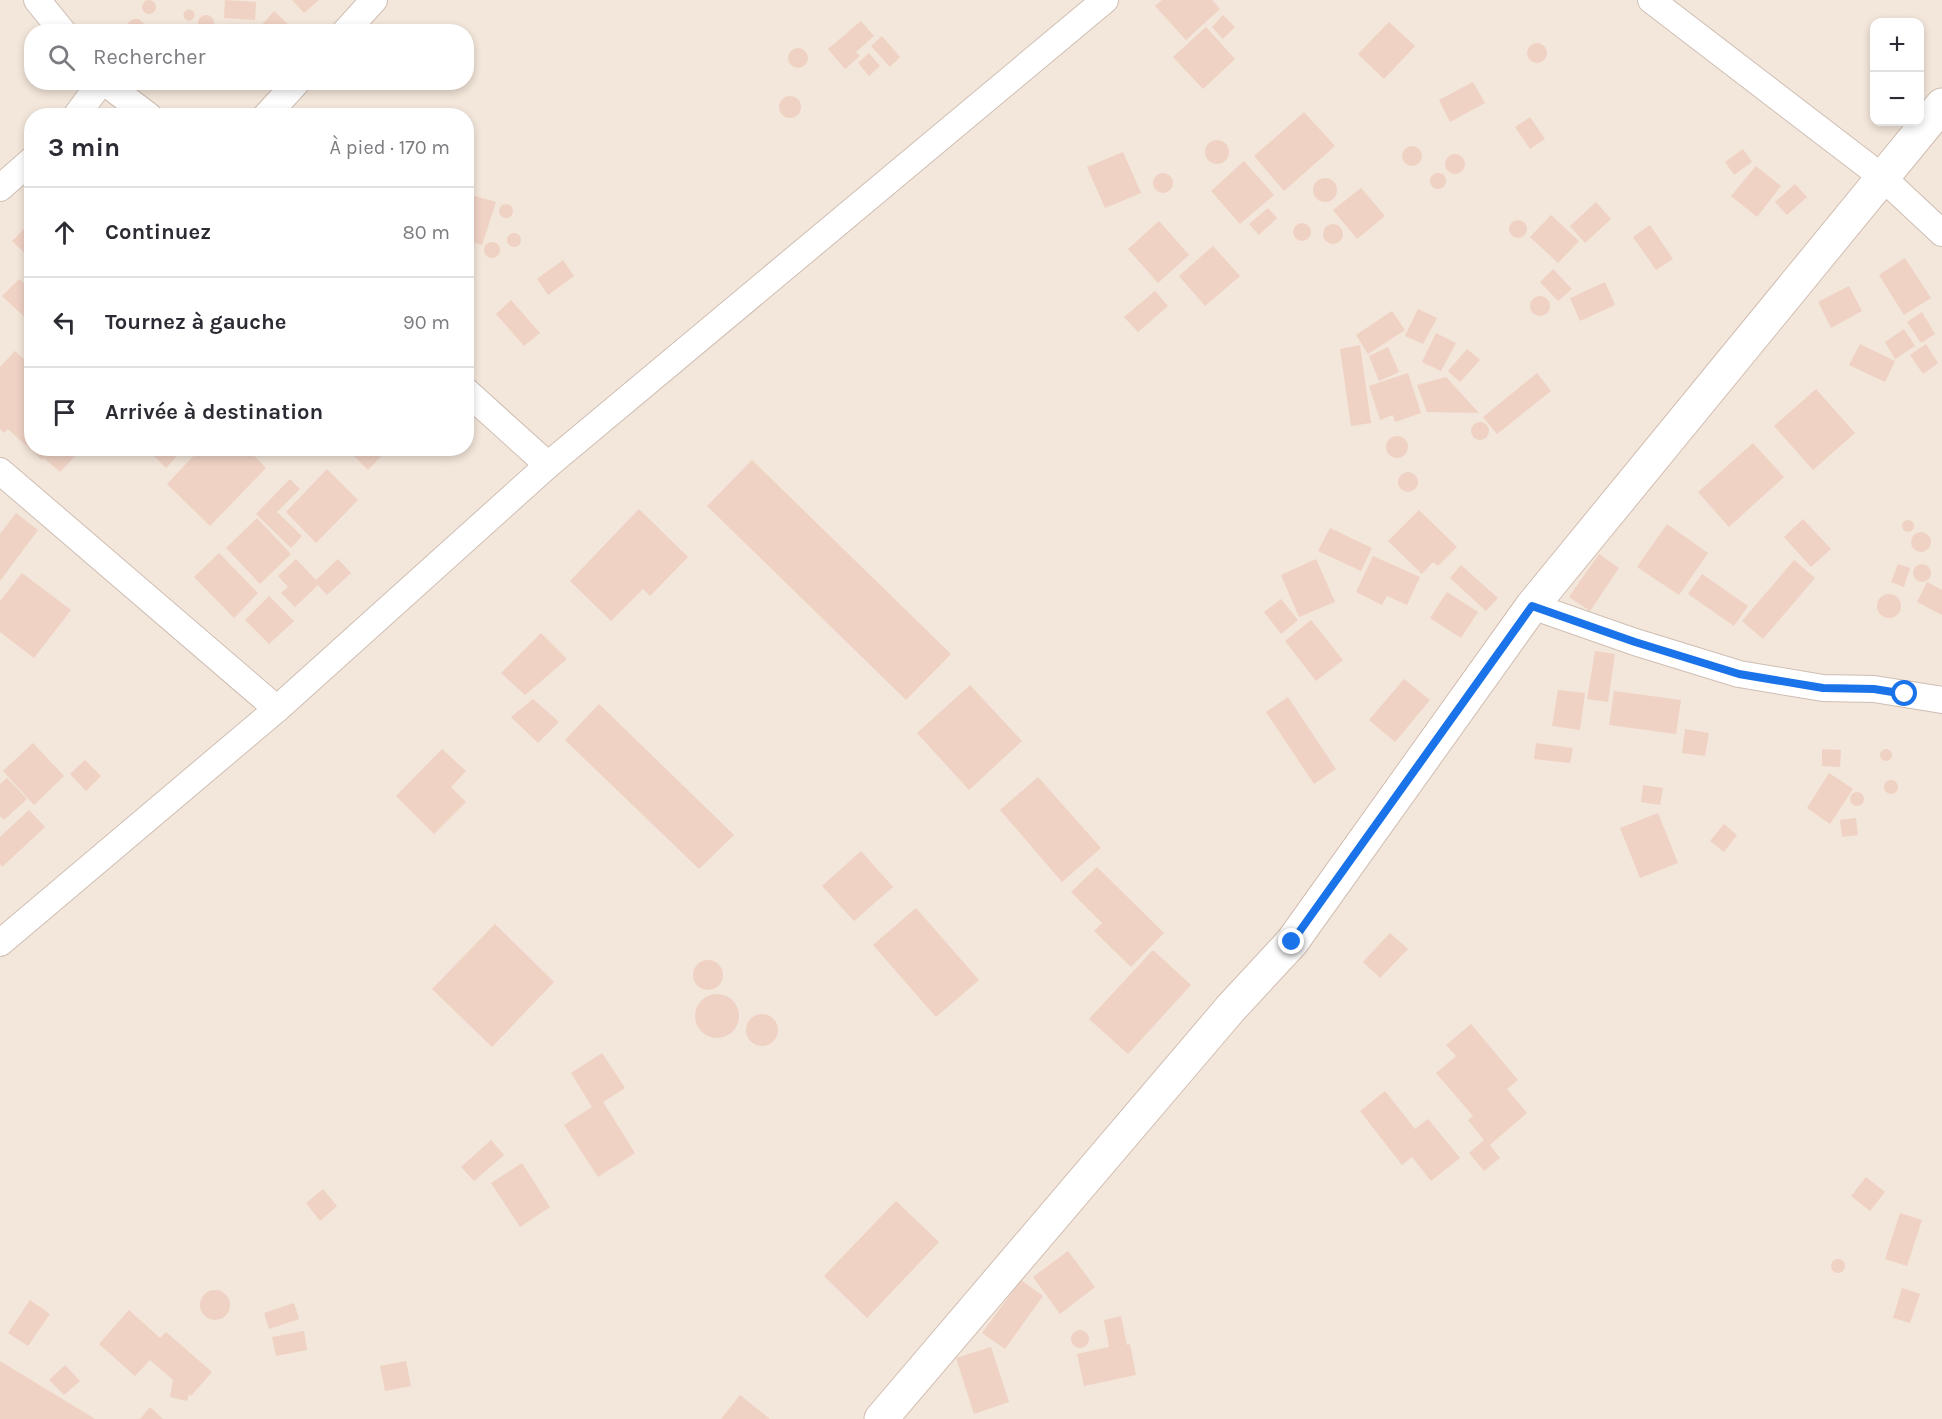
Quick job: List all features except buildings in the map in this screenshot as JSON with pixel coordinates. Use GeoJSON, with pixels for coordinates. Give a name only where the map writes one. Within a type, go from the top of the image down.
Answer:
{"type":"FeatureCollection","features":[{"type":"Feature","properties":{"kind":"main road"},"geometry":{"type":"LineString","coordinates":[[881,1419],[1230,1009],[1292,942],[1532,606],[1942,105]]}},
{"type":"Feature","properties":{"kind":"street"},"geometry":{"type":"LineString","coordinates":[[38,0],[57,24]]}},
{"type":"Feature","properties":{"kind":"street"},"geometry":{"type":"LineString","coordinates":[[352,24],[374,0]]}},
{"type":"Feature","properties":{"kind":"street"},"geometry":{"type":"LineString","coordinates":[[0,943],[277,709],[548,465],[1105,0]]}},
{"type":"Feature","properties":{"kind":"street"},"geometry":{"type":"LineString","coordinates":[[1651,0],[1882,177],[1942,233]]}},
{"type":"Feature","properties":{"kind":"street"},"geometry":{"type":"LineString","coordinates":[[82,108],[97,90]]}},
{"type":"Feature","properties":{"kind":"street"},"geometry":{"type":"LineString","coordinates":[[114,90],[138,108]]}},
{"type":"Feature","properties":{"kind":"street"},"geometry":{"type":"LineString","coordinates":[[273,108],[290,90]]}},
{"type":"Feature","properties":{"kind":"street"},"geometry":{"type":"LineString","coordinates":[[0,188],[24,166]]}},
{"type":"Feature","properties":{"kind":"street"},"geometry":{"type":"LineString","coordinates":[[474,398],[548,465]]}},
{"type":"Feature","properties":{"kind":"street"},"geometry":{"type":"LineString","coordinates":[[0,471],[277,709]]}},
{"type":"Feature","properties":{"kind":"street"},"geometry":{"type":"LineString","coordinates":[[1532,606],[1635,642],[1739,674],[1823,688],[1874,689],[1942,700]]}},
{"type":"Feature","properties":{"kind":"shaded area"},"geometry":{"type":"Polygon","coordinates":[[[0,0],[1942,0],[1942,1419],[0,1419],[0,0]]]}},
{"type":"Feature","properties":{"kind":"route"},"geometry":{"type":"LineString","coordinates":[[1292,942],[1532,606],[1635,642],[1739,674],[1823,688],[1874,689],[1905,694]]}}]}
